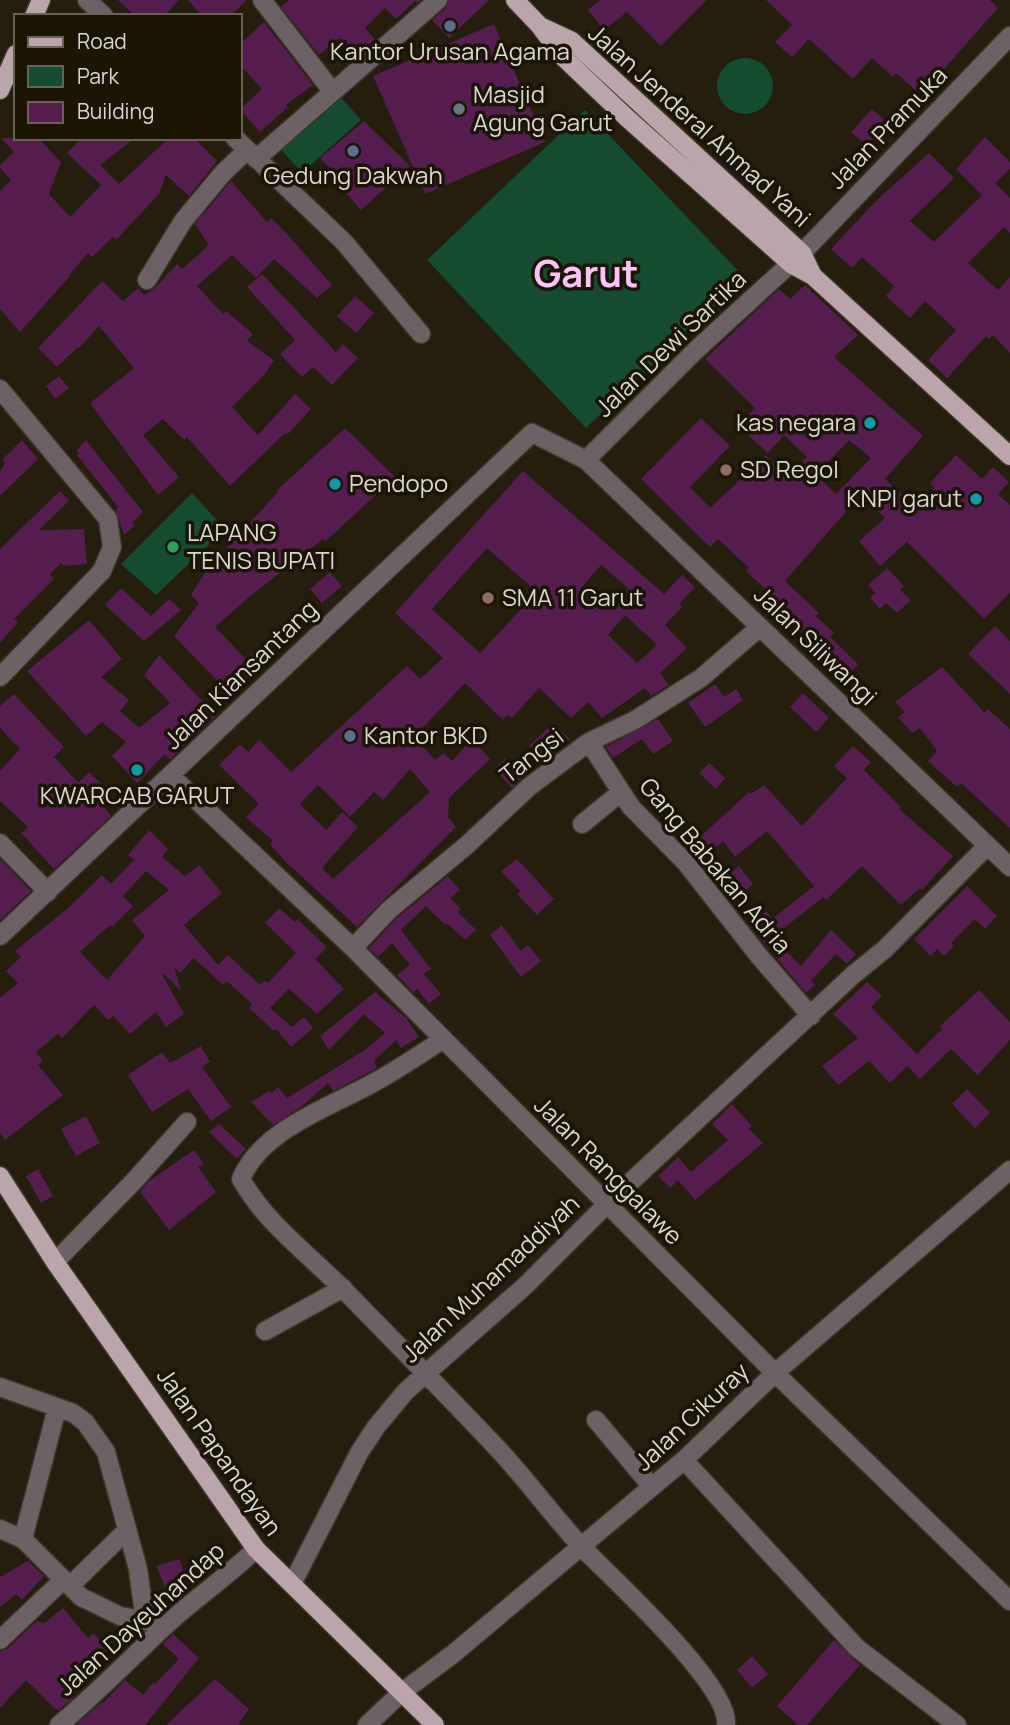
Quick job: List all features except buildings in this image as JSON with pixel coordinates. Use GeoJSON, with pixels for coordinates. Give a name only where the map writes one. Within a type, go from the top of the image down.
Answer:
{"type":"FeatureCollection","features":[{"type":"Feature","properties":{"kind":"main road","name":"Jalan Jenderal Ahmad Yani"},"geometry":{"type":"LineString","coordinates":[[515,0],[539,25],[564,58],[591,84],[796,258],[1010,456]]}},
{"type":"Feature","properties":{"kind":"main road"},"geometry":{"type":"LineString","coordinates":[[0,90],[14,58]]}},
{"type":"Feature","properties":{"kind":"main road","name":"Jalan Papandayan"},"geometry":{"type":"LineString","coordinates":[[0,1176],[55,1262],[256,1549],[435,1725]]}},
{"type":"Feature","properties":{"kind":"street"},"geometry":{"type":"LineString","coordinates":[[87,0],[102,14]]}},
{"type":"Feature","properties":{"kind":"street"},"geometry":{"type":"LineString","coordinates":[[262,0],[332,91]]}},
{"type":"Feature","properties":{"kind":"street"},"geometry":{"type":"LineString","coordinates":[[147,280],[183,221],[246,149],[332,91],[438,0]]}},
{"type":"Feature","properties":{"kind":"street","name":"Jalan Pramuka"},"geometry":{"type":"LineString","coordinates":[[796,258],[1010,36]]}},
{"type":"Feature","properties":{"kind":"street"},"geometry":{"type":"LineString","coordinates":[[246,149],[344,242],[421,334]]}},
{"type":"Feature","properties":{"kind":"street","name":"Jalan Dewi Sartika"},"geometry":{"type":"LineString","coordinates":[[586,460],[695,351],[796,258]]}},
{"type":"Feature","properties":{"kind":"street"},"geometry":{"type":"LineString","coordinates":[[0,389],[108,519],[112,547],[102,571],[0,677]]}},
{"type":"Feature","properties":{"kind":"street","name":"Jalan Kiansantang"},"geometry":{"type":"LineString","coordinates":[[0,936],[531,433],[586,460]]}},
{"type":"Feature","properties":{"kind":"street","name":"Jalan Siliwangi"},"geometry":{"type":"LineString","coordinates":[[586,460],[1010,867]]}},
{"type":"Feature","properties":{"kind":"street","name":"Tangsi"},"geometry":{"type":"LineString","coordinates":[[353,948],[389,910],[467,845],[530,786],[589,742],[635,720],[701,678],[760,627]]}},
{"type":"Feature","properties":{"kind":"street","name":"Gang Babakan Adria"},"geometry":{"type":"LineString","coordinates":[[589,742],[631,807],[686,863],[759,956],[811,1016]]}},
{"type":"Feature","properties":{"kind":"street","name":"Jalan Ranggalawe"},"geometry":{"type":"LineString","coordinates":[[171,776],[353,948],[442,1041],[775,1373],[1010,1601]]}},
{"type":"Feature","properties":{"kind":"street"},"geometry":{"type":"LineString","coordinates":[[582,824],[620,793]]}},
{"type":"Feature","properties":{"kind":"street"},"geometry":{"type":"LineString","coordinates":[[0,843],[48,892]]}},
{"type":"Feature","properties":{"kind":"street","name":"Jalan Muhamaddiyah"},"geometry":{"type":"LineString","coordinates":[[292,1584],[359,1453],[376,1427],[406,1391],[526,1284],[607,1204],[853,975],[885,949],[987,846]]}},
{"type":"Feature","properties":{"kind":"street"},"geometry":{"type":"LineString","coordinates":[[442,1041],[375,1082],[294,1124],[262,1148],[241,1179],[262,1210],[343,1288],[499,1450],[582,1548],[638,1602],[699,1671],[725,1712],[726,1725]]}},
{"type":"Feature","properties":{"kind":"street"},"geometry":{"type":"LineString","coordinates":[[55,1262],[187,1122]]}},
{"type":"Feature","properties":{"kind":"street","name":"Jalan Cikuray"},"geometry":{"type":"LineString","coordinates":[[367,1725],[401,1692],[453,1654],[684,1460],[775,1373],[1010,1170]]}},
{"type":"Feature","properties":{"kind":"street"},"geometry":{"type":"LineString","coordinates":[[265,1331],[343,1288]]}},
{"type":"Feature","properties":{"kind":"street"},"geometry":{"type":"LineString","coordinates":[[0,1387],[73,1413],[85,1422],[106,1452],[138,1569],[145,1620]]}},
{"type":"Feature","properties":{"kind":"street"},"geometry":{"type":"LineString","coordinates":[[23,1539],[57,1408]]}},
{"type":"Feature","properties":{"kind":"street"},"geometry":{"type":"LineString","coordinates":[[596,1420],[652,1487]]}},
{"type":"Feature","properties":{"kind":"street"},"geometry":{"type":"LineString","coordinates":[[684,1460],[857,1648],[957,1725]]}},
{"type":"Feature","properties":{"kind":"street"},"geometry":{"type":"LineString","coordinates":[[0,1529],[23,1539],[81,1597],[120,1616],[167,1624]]}},
{"type":"Feature","properties":{"kind":"street"},"geometry":{"type":"LineString","coordinates":[[0,1640],[127,1530]]}},
{"type":"Feature","properties":{"kind":"street","name":"Jalan Dayeuhandap"},"geometry":{"type":"LineString","coordinates":[[59,1725],[90,1699],[167,1624],[224,1579],[256,1549]]}},
{"type":"Feature","properties":{"kind":"green space"},"geometry":{"type":"Polygon","coordinates":[[[739,58],[751,58],[761,62],[769,70],[773,86],[769,102],[761,110],[751,114],[739,114],[729,110],[721,102],[717,92],[717,80],[721,70],[729,62],[739,58]]]}},
{"type":"Feature","properties":{"kind":"green space"},"geometry":{"type":"Polygon","coordinates":[[[338,94],[361,120],[302,173],[279,147],[338,94]]]}},
{"type":"Feature","properties":{"kind":"green space"},"geometry":{"type":"Polygon","coordinates":[[[585,110],[745,278],[586,428],[427,260],[585,110]]]}},
{"type":"Feature","properties":{"kind":"green space","name":"LAPANG TENIS BUPATI"},"geometry":{"type":"Polygon","coordinates":[[[192,493],[225,529],[156,595],[121,564],[192,493]]]}},
{"type":"Feature","properties":{"kind":"place","name":"Kantor Urusan Agama"},"geometry":{"type":"Point","coordinates":[450,26]}},
{"type":"Feature","properties":{"kind":"place","name":"Masjid Agung Garut"},"geometry":{"type":"Point","coordinates":[459,109]}},
{"type":"Feature","properties":{"kind":"place","name":"Gedung Dakwah"},"geometry":{"type":"Point","coordinates":[353,151]}},
{"type":"Feature","properties":{"kind":"place","name":"kas negara"},"geometry":{"type":"Point","coordinates":[870,423]}},
{"type":"Feature","properties":{"kind":"place","name":"SD Regol"},"geometry":{"type":"Point","coordinates":[726,470]}},
{"type":"Feature","properties":{"kind":"place","name":"Pendopo"},"geometry":{"type":"Point","coordinates":[335,484]}},
{"type":"Feature","properties":{"kind":"place","name":"KNPI garut"},"geometry":{"type":"Point","coordinates":[976,499]}},
{"type":"Feature","properties":{"kind":"place","name":"LAPANG TENIS BUPATI"},"geometry":{"type":"Point","coordinates":[173,547]}},
{"type":"Feature","properties":{"kind":"place","name":"SMA 11 Garut"},"geometry":{"type":"Point","coordinates":[488,598]}},
{"type":"Feature","properties":{"kind":"place","name":"Kantor BKD"},"geometry":{"type":"Point","coordinates":[350,736]}},
{"type":"Feature","properties":{"kind":"place","name":"KWARCAB GARUT"},"geometry":{"type":"Point","coordinates":[137,770]}},
{"type":"Feature","properties":{"kind":"district","name":"Garut"},"geometry":{"type":"Point","coordinates":[586,274]}}]}
